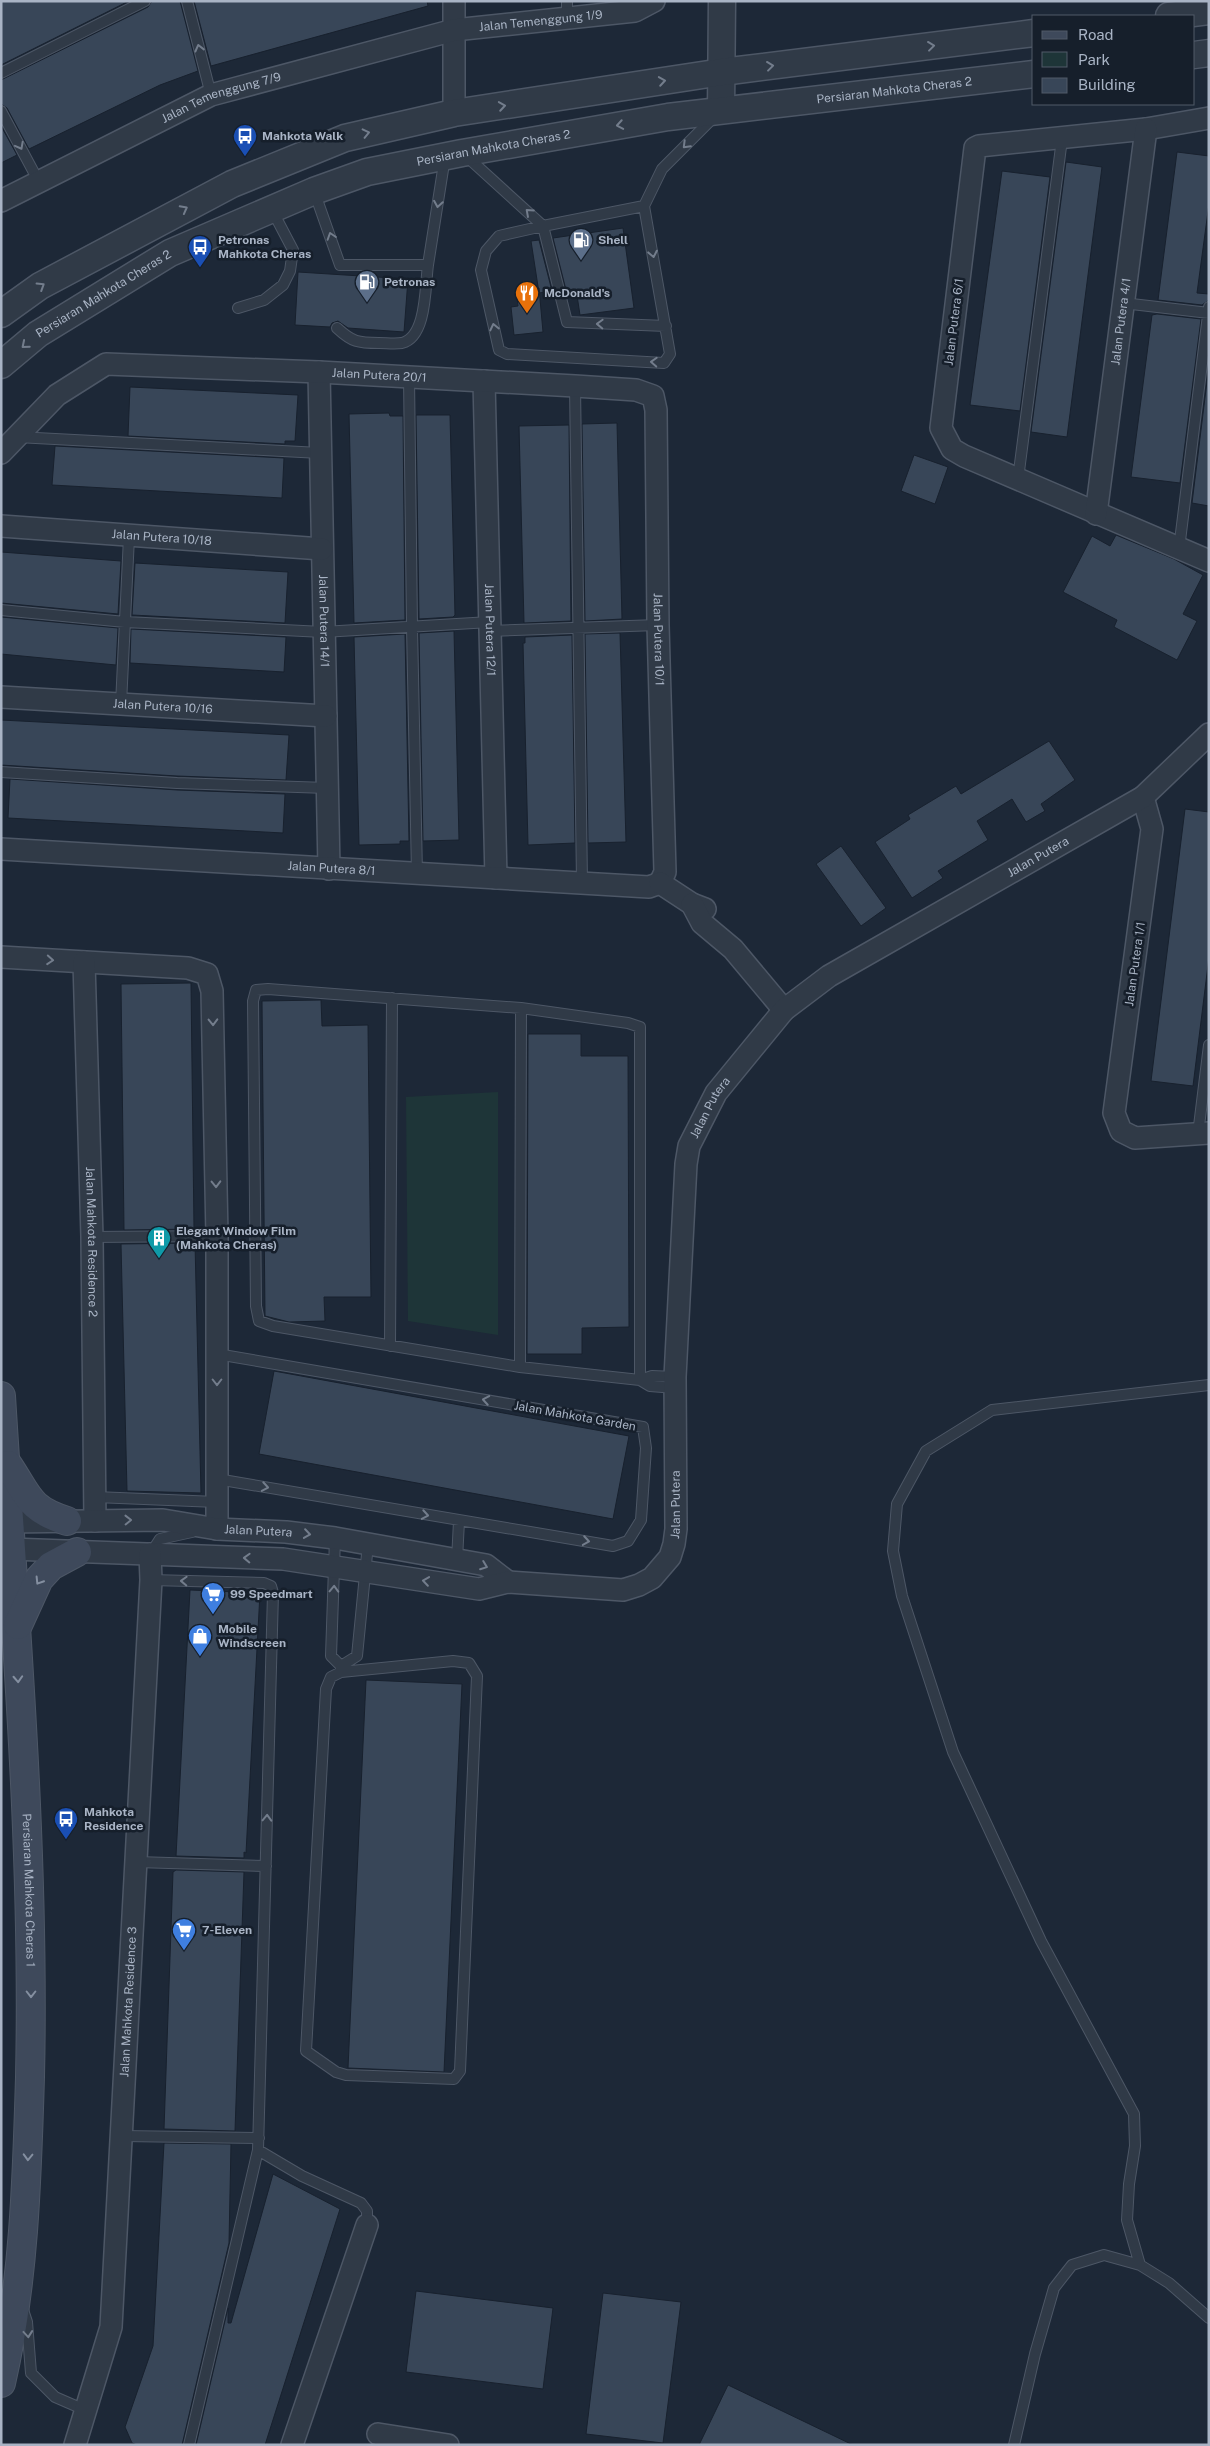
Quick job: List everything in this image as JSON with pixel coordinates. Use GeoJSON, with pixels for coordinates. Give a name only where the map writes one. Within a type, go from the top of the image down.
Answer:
{"type":"FeatureCollection","features":[{"type":"Feature","properties":{"kind":"main road","name":"Persiaran Mahkota Cheras 1"},"geometry":{"type":"LineString","coordinates":[[1,1396],[5,1462],[6,1536],[16,1630],[31,1928],[28,2162],[12,2337],[1,2383]]}},
{"type":"Feature","properties":{"kind":"main road"},"geometry":{"type":"LineString","coordinates":[[5,1462],[36,1506],[47,1515],[67,1521]]}},
{"type":"Feature","properties":{"kind":"main road"},"geometry":{"type":"LineString","coordinates":[[16,1630],[38,1579],[51,1566],[77,1552]]}},
{"type":"Feature","properties":{"kind":"street"},"geometry":{"type":"LineString","coordinates":[[454,1],[454,113]]}},
{"type":"Feature","properties":{"kind":"street","name":"Jalan Temenggung 1/9"},"geometry":{"type":"LineString","coordinates":[[454,30],[567,10],[635,11],[654,1]]}},
{"type":"Feature","properties":{"kind":"street"},"geometry":{"type":"LineString","coordinates":[[721,110],[722,1]]}},
{"type":"Feature","properties":{"kind":"street"},"geometry":{"type":"LineString","coordinates":[[1176,15],[1209,11]]}},
{"type":"Feature","properties":{"kind":"street","name":"Jalan Temenggung 7/9"},"geometry":{"type":"LineString","coordinates":[[1,201],[211,95],[454,30]]}},
{"type":"Feature","properties":{"kind":"street"},"geometry":{"type":"LineString","coordinates":[[1,314],[40,286],[232,184],[345,138],[454,113],[722,72],[1032,33]]}},
{"type":"Feature","properties":{"kind":"street"},"geometry":{"type":"LineString","coordinates":[[1195,55],[1209,53]]}},
{"type":"Feature","properties":{"kind":"street","name":"Persiaran Mahkota Cheras 2"},"geometry":{"type":"LineString","coordinates":[[1,365],[38,334],[170,253],[314,191],[367,172],[454,154],[668,117],[1032,74]]}},
{"type":"Feature","properties":{"kind":"street","name":"Jalan Putera 6/1"},"geometry":{"type":"LineString","coordinates":[[1209,118],[1146,129],[979,146],[973,152],[942,428],[952,449],[964,456],[1209,561]]}},
{"type":"Feature","properties":{"kind":"street","name":"Jalan Putera 4/1"},"geometry":{"type":"LineString","coordinates":[[1096,514],[1146,129]]}},
{"type":"Feature","properties":{"kind":"street","name":"Jalan Putera 20/1"},"geometry":{"type":"LineString","coordinates":[[17,437],[57,395],[106,364],[319,372],[575,386],[636,390],[653,396]]}},
{"type":"Feature","properties":{"kind":"street","name":"Jalan Putera 14/1"},"geometry":{"type":"LineString","coordinates":[[319,372],[329,869]]}},
{"type":"Feature","properties":{"kind":"street","name":"Jalan Putera 12/1"},"geometry":{"type":"LineString","coordinates":[[484,381],[496,878]]}},
{"type":"Feature","properties":{"kind":"street","name":"Jalan Putera 10/1"},"geometry":{"type":"LineString","coordinates":[[653,396],[656,410],[658,625],[665,872],[660,883]]}},
{"type":"Feature","properties":{"kind":"street"},"geometry":{"type":"LineString","coordinates":[[1,453],[17,437]]}},
{"type":"Feature","properties":{"kind":"street","name":"Jalan Putera 10/18"},"geometry":{"type":"LineString","coordinates":[[1,526],[129,537],[322,549]]}},
{"type":"Feature","properties":{"kind":"street","name":"Jalan Putera 10/16"},"geometry":{"type":"LineString","coordinates":[[1,697],[326,716]]}},
{"type":"Feature","properties":{"kind":"street","name":"Jalan Putera"},"geometry":{"type":"LineString","coordinates":[[6,1536],[77,1552],[283,1559],[479,1589],[508,1582],[623,1590],[652,1578],[670,1556],[676,1529],[675,1382],[679,1269],[686,1164],[689,1146],[716,1093],[784,1010],[829,976],[1143,797],[1209,734]]}},
{"type":"Feature","properties":{"kind":"street","name":"Jalan Putera 1/1"},"geometry":{"type":"LineString","coordinates":[[1143,797],[1152,829],[1114,1113],[1121,1131],[1135,1138],[1203,1134]]}},
{"type":"Feature","properties":{"kind":"street","name":"Jalan Putera 8/1"},"geometry":{"type":"LineString","coordinates":[[1,849],[649,887],[660,883]]}},
{"type":"Feature","properties":{"kind":"street"},"geometry":{"type":"LineString","coordinates":[[660,883],[692,904],[702,923],[734,949],[784,1010]]}},
{"type":"Feature","properties":{"kind":"street"},"geometry":{"type":"LineString","coordinates":[[1,957],[188,968],[207,974],[212,991],[216,1236],[217,1529]]}},
{"type":"Feature","properties":{"kind":"street","name":"Jalan Mahkota Residence 2"},"geometry":{"type":"LineString","coordinates":[[84,962],[92,1237],[95,1521]]}},
{"type":"Feature","properties":{"kind":"street","name":"Jalan Putera"},"geometry":{"type":"LineString","coordinates":[[6,1536],[67,1521],[163,1520],[217,1529],[286,1532],[335,1538],[486,1565],[508,1582]]}},
{"type":"Feature","properties":{"kind":"street","name":"Jalan Mahkota Residence 3"},"geometry":{"type":"LineString","coordinates":[[75,2445],[112,2327],[151,1580],[150,1554]]}},
{"type":"Feature","properties":{"kind":"street"},"geometry":{"type":"LineString","coordinates":[[292,2445],[367,2225]]}},
{"type":"Feature","properties":{"kind":"street"},"geometry":{"type":"LineString","coordinates":[[378,2434],[448,2445]]}},
{"type":"Feature","properties":{"kind":"lane"},"geometry":{"type":"LineString","coordinates":[[1,73],[145,1]]}},
{"type":"Feature","properties":{"kind":"lane"},"geometry":{"type":"LineString","coordinates":[[187,1],[211,95]]}},
{"type":"Feature","properties":{"kind":"lane"},"geometry":{"type":"LineString","coordinates":[[644,206],[499,236],[486,251],[481,270],[499,350],[507,354],[664,363],[670,354],[644,206],[662,170],[721,110]]}},
{"type":"Feature","properties":{"kind":"lane"},"geometry":{"type":"LineString","coordinates":[[1,111],[39,182]]}},
{"type":"Feature","properties":{"kind":"lane"},"geometry":{"type":"LineString","coordinates":[[1018,479],[1062,138]]}},
{"type":"Feature","properties":{"kind":"lane"},"geometry":{"type":"LineString","coordinates":[[337,328],[350,341],[366,343],[403,342],[416,334],[421,321],[428,265],[454,154],[543,226],[567,322],[666,326]]}},
{"type":"Feature","properties":{"kind":"lane"},"geometry":{"type":"LineString","coordinates":[[314,191],[340,270],[428,265]]}},
{"type":"Feature","properties":{"kind":"lane"},"geometry":{"type":"LineString","coordinates":[[238,308],[264,300],[283,285],[290,271],[293,250],[272,210]]}},
{"type":"Feature","properties":{"kind":"lane"},"geometry":{"type":"LineString","coordinates":[[1123,303],[1208,311],[1179,548]]}},
{"type":"Feature","properties":{"kind":"lane"},"geometry":{"type":"LineString","coordinates":[[409,377],[417,874]]}},
{"type":"Feature","properties":{"kind":"lane"},"geometry":{"type":"LineString","coordinates":[[575,386],[580,628],[582,882]]}},
{"type":"Feature","properties":{"kind":"lane"},"geometry":{"type":"LineString","coordinates":[[17,437],[320,453]]}},
{"type":"Feature","properties":{"kind":"lane"},"geometry":{"type":"LineString","coordinates":[[121,704],[129,537]]}},
{"type":"Feature","properties":{"kind":"lane"},"geometry":{"type":"LineString","coordinates":[[1,610],[125,622],[323,632],[412,626],[580,628],[658,625]]}},
{"type":"Feature","properties":{"kind":"lane"},"geometry":{"type":"LineString","coordinates":[[1,772],[177,783],[327,788]]}},
{"type":"Feature","properties":{"kind":"lane"},"geometry":{"type":"LineString","coordinates":[[640,1380],[640,1026],[521,1008],[268,989],[256,990],[253,1001],[256,1306],[259,1321],[273,1326],[520,1368],[640,1380],[652,1376],[675,1382]]}},
{"type":"Feature","properties":{"kind":"lane"},"geometry":{"type":"LineString","coordinates":[[390,1346],[392,998]]}},
{"type":"Feature","properties":{"kind":"lane"},"geometry":{"type":"LineString","coordinates":[[520,1368],[521,1008]]}},
{"type":"Feature","properties":{"kind":"lane"},"geometry":{"type":"LineString","coordinates":[[1203,1134],[1209,1045]]}},
{"type":"Feature","properties":{"kind":"lane"},"geometry":{"type":"LineString","coordinates":[[92,1237],[216,1236]]}},
{"type":"Feature","properties":{"kind":"lane","name":"Jalan Mahkota Garden"},"geometry":{"type":"LineString","coordinates":[[217,1354],[643,1428],[646,1448],[641,1520],[628,1541],[613,1546],[217,1479]]}},
{"type":"Feature","properties":{"kind":"lane"},"geometry":{"type":"LineString","coordinates":[[1140,2264],[1127,2220],[1129,2184],[1135,2146],[1134,2114],[1041,1942],[953,1752],[902,1596],[892,1551],[897,1504],[926,1450],[992,1410],[1209,1385]]}},
{"type":"Feature","properties":{"kind":"lane"},"geometry":{"type":"LineString","coordinates":[[95,1497],[217,1502]]}},
{"type":"Feature","properties":{"kind":"lane"},"geometry":{"type":"LineString","coordinates":[[457,1560],[459,1521]]}},
{"type":"Feature","properties":{"kind":"lane"},"geometry":{"type":"LineString","coordinates":[[150,1554],[160,1539],[170,1535],[217,1529]]}},
{"type":"Feature","properties":{"kind":"lane"},"geometry":{"type":"LineString","coordinates":[[335,1538],[331,1656],[341,1669]]}},
{"type":"Feature","properties":{"kind":"lane"},"geometry":{"type":"LineString","coordinates":[[341,1669],[453,1661],[469,1663],[477,1676],[460,2071],[454,2078],[346,2075],[336,2072],[306,2051],[326,1689],[331,1677],[357,1656],[368,1544]]}},
{"type":"Feature","properties":{"kind":"lane"},"geometry":{"type":"LineString","coordinates":[[151,1580],[264,1583],[271,1586],[273,1593],[258,2150],[189,2445]]}},
{"type":"Feature","properties":{"kind":"lane"},"geometry":{"type":"LineString","coordinates":[[137,1862],[266,1866]]}},
{"type":"Feature","properties":{"kind":"lane"},"geometry":{"type":"LineString","coordinates":[[123,2136],[259,2138]]}},
{"type":"Feature","properties":{"kind":"lane"},"geometry":{"type":"LineString","coordinates":[[258,2150],[302,2176],[361,2203],[367,2211],[367,2225]]}},
{"type":"Feature","properties":{"kind":"lane"},"geometry":{"type":"LineString","coordinates":[[1014,2445],[1035,2354],[1054,2288],[1072,2265],[1104,2255],[1140,2264],[1168,2283],[1209,2318]]}},
{"type":"Feature","properties":{"kind":"lane"},"geometry":{"type":"LineString","coordinates":[[17,2287],[27,2322],[31,2373],[55,2397],[85,2410]]}},
{"type":"Feature","properties":{"kind":"green space"},"geometry":{"type":"Polygon","coordinates":[[[498,1092],[498,1335],[408,1321],[406,1097],[498,1092]]]}},
{"type":"Feature","properties":{"kind":"building"},"geometry":{"type":"Polygon","coordinates":[[[1,1],[129,1],[1,65],[1,1]]]}},
{"type":"Feature","properties":{"kind":"building"},"geometry":{"type":"Polygon","coordinates":[[[152,1],[180,1],[198,71],[160,85],[29,149],[7,108],[1,104],[1,80],[148,7],[152,1]]]}},
{"type":"Feature","properties":{"kind":"building"},"geometry":{"type":"Polygon","coordinates":[[[194,1],[427,1],[428,6],[211,66],[194,1]]]}},
{"type":"Feature","properties":{"kind":"building"},"geometry":{"type":"Polygon","coordinates":[[[1,126],[17,155],[1,163],[1,126]]]}},
{"type":"Feature","properties":{"kind":"building"},"geometry":{"type":"Polygon","coordinates":[[[1177,152],[1209,156],[1209,204],[1197,293],[1209,294],[1209,300],[1202,305],[1158,300],[1177,152]]]}},
{"type":"Feature","properties":{"kind":"building"},"geometry":{"type":"Polygon","coordinates":[[[1066,162],[1102,167],[1067,437],[1031,432],[1066,162]]]}},
{"type":"Feature","properties":{"kind":"building"},"geometry":{"type":"Polygon","coordinates":[[[1002,171],[1050,177],[1020,411],[970,405],[1002,171]]]}},
{"type":"Feature","properties":{"kind":"building","name":"Shell"},"geometry":{"type":"Polygon","coordinates":[[[623,228],[634,308],[580,315],[576,289],[566,290],[553,238],[623,228]]]}},
{"type":"Feature","properties":{"kind":"building"},"geometry":{"type":"Polygon","coordinates":[[[539,240],[552,291],[539,293],[531,241],[539,240]]]}},
{"type":"Feature","properties":{"kind":"building","name":"Petronas"},"geometry":{"type":"Polygon","coordinates":[[[298,272],[408,279],[404,332],[348,328],[338,321],[332,323],[330,327],[295,325],[298,272]]]}},
{"type":"Feature","properties":{"kind":"building","name":"McDonald's"},"geometry":{"type":"Polygon","coordinates":[[[539,288],[543,332],[514,335],[511,307],[518,306],[516,290],[539,288]]]}},
{"type":"Feature","properties":{"kind":"building"},"geometry":{"type":"Polygon","coordinates":[[[1152,315],[1201,319],[1180,483],[1131,477],[1152,315]]]}},
{"type":"Feature","properties":{"kind":"building"},"geometry":{"type":"Polygon","coordinates":[[[1209,365],[1209,506],[1192,503],[1209,365]]]}},
{"type":"Feature","properties":{"kind":"building"},"geometry":{"type":"Polygon","coordinates":[[[130,387],[298,395],[295,441],[285,441],[285,444],[128,436],[130,387]]]}},
{"type":"Feature","properties":{"kind":"building"},"geometry":{"type":"Polygon","coordinates":[[[389,413],[390,416],[403,416],[405,620],[354,623],[349,414],[389,413]]]}},
{"type":"Feature","properties":{"kind":"building"},"geometry":{"type":"Polygon","coordinates":[[[416,415],[450,415],[455,615],[453,617],[419,619],[416,415]]]}},
{"type":"Feature","properties":{"kind":"building"},"geometry":{"type":"Polygon","coordinates":[[[617,423],[622,619],[585,621],[582,424],[617,423]]]}},
{"type":"Feature","properties":{"kind":"building"},"geometry":{"type":"Polygon","coordinates":[[[569,425],[571,621],[524,623],[519,426],[569,425]]]}},
{"type":"Feature","properties":{"kind":"building"},"geometry":{"type":"Polygon","coordinates":[[[55,446],[284,458],[282,498],[52,485],[55,446]]]}},
{"type":"Feature","properties":{"kind":"building"},"geometry":{"type":"Polygon","coordinates":[[[914,455],[948,467],[935,504],[901,491],[914,455]]]}},
{"type":"Feature","properties":{"kind":"building"},"geometry":{"type":"Polygon","coordinates":[[[1116,535],[1174,559],[1203,575],[1183,614],[1197,621],[1177,660],[1114,627],[1117,620],[1063,592],[1092,536],[1110,546],[1116,535]]]}},
{"type":"Feature","properties":{"kind":"building"},"geometry":{"type":"Polygon","coordinates":[[[1,552],[121,561],[118,614],[1,603],[1,552]]]}},
{"type":"Feature","properties":{"kind":"building"},"geometry":{"type":"Polygon","coordinates":[[[135,563],[288,572],[285,623],[132,615],[135,563]]]}},
{"type":"Feature","properties":{"kind":"building"},"geometry":{"type":"Polygon","coordinates":[[[1,617],[118,628],[116,665],[1,654],[1,617]]]}},
{"type":"Feature","properties":{"kind":"building"},"geometry":{"type":"Polygon","coordinates":[[[131,629],[286,637],[284,672],[130,663],[131,629]]]}},
{"type":"Feature","properties":{"kind":"building"},"geometry":{"type":"Polygon","coordinates":[[[454,631],[459,840],[423,841],[419,633],[454,631]]]}},
{"type":"Feature","properties":{"kind":"building"},"geometry":{"type":"Polygon","coordinates":[[[620,633],[626,842],[588,843],[585,634],[620,633]]]}},
{"type":"Feature","properties":{"kind":"building"},"geometry":{"type":"Polygon","coordinates":[[[405,634],[409,841],[400,841],[400,844],[359,845],[354,637],[405,634]]]}},
{"type":"Feature","properties":{"kind":"building"},"geometry":{"type":"Polygon","coordinates":[[[572,635],[575,843],[528,845],[523,643],[525,643],[525,637],[572,635]]]}},
{"type":"Feature","properties":{"kind":"building"},"geometry":{"type":"Polygon","coordinates":[[[1,720],[289,735],[286,780],[177,776],[1,765],[1,720]]]}},
{"type":"Feature","properties":{"kind":"building"},"geometry":{"type":"Polygon","coordinates":[[[1049,741],[1075,780],[1041,804],[1045,811],[1026,822],[1012,799],[977,821],[988,840],[938,871],[943,878],[912,898],[875,842],[910,819],[908,815],[956,786],[961,794],[1049,741]]]}},
{"type":"Feature","properties":{"kind":"building"},"geometry":{"type":"Polygon","coordinates":[[[10,779],[177,790],[285,794],[283,833],[8,818],[10,779]]]}},
{"type":"Feature","properties":{"kind":"building"},"geometry":{"type":"Polygon","coordinates":[[[1185,809],[1209,812],[1209,957],[1193,1086],[1151,1081],[1185,809]]]}},
{"type":"Feature","properties":{"kind":"building"},"geometry":{"type":"Polygon","coordinates":[[[841,846],[886,908],[861,926],[816,864],[841,846]]]}},
{"type":"Feature","properties":{"kind":"building"},"geometry":{"type":"Polygon","coordinates":[[[191,983],[194,1229],[124,1230],[121,984],[191,983]]]}},
{"type":"Feature","properties":{"kind":"building"},"geometry":{"type":"Polygon","coordinates":[[[321,1000],[322,1026],[368,1025],[371,1297],[324,1297],[325,1321],[289,1322],[265,1316],[262,1001],[321,1000]]]}},
{"type":"Feature","properties":{"kind":"building"},"geometry":{"type":"Polygon","coordinates":[[[528,1034],[581,1034],[581,1056],[628,1056],[629,1327],[582,1328],[582,1354],[527,1354],[528,1034]]]}},
{"type":"Feature","properties":{"kind":"building"},"geometry":{"type":"Polygon","coordinates":[[[195,1243],[201,1493],[127,1491],[121,1244],[195,1243]]]}},
{"type":"Feature","properties":{"kind":"building"},"geometry":{"type":"Polygon","coordinates":[[[274,1371],[629,1436],[613,1519],[259,1454],[274,1371]]]}},
{"type":"Feature","properties":{"kind":"building"},"geometry":{"type":"Polygon","coordinates":[[[190,1590],[260,1593],[246,1853],[244,1852],[244,1858],[176,1856],[190,1590]]]}},
{"type":"Feature","properties":{"kind":"building"},"geometry":{"type":"Polygon","coordinates":[[[366,1680],[462,1684],[444,2072],[348,2068],[366,1680]]]}},
{"type":"Feature","properties":{"kind":"building"},"geometry":{"type":"Polygon","coordinates":[[[176,1870],[244,1872],[235,2131],[164,2129],[173,1872],[176,1870]]]}},
{"type":"Feature","properties":{"kind":"building"},"geometry":{"type":"Polygon","coordinates":[[[164,2143],[231,2144],[229,2243],[182,2445],[137,2445],[132,2443],[125,2427],[153,2346],[164,2143]]]}},
{"type":"Feature","properties":{"kind":"building"},"geometry":{"type":"Polygon","coordinates":[[[273,2174],[340,2209],[265,2445],[196,2445],[228,2308],[228,2323],[231,2323],[273,2174]]]}},
{"type":"Feature","properties":{"kind":"building"},"geometry":{"type":"Polygon","coordinates":[[[416,2291],[553,2308],[543,2389],[406,2372],[416,2291]]]}},
{"type":"Feature","properties":{"kind":"building"},"geometry":{"type":"Polygon","coordinates":[[[603,2293],[681,2302],[663,2443],[586,2434],[603,2293]]]}},
{"type":"Feature","properties":{"kind":"building"},"geometry":{"type":"Polygon","coordinates":[[[728,2385],[853,2445],[699,2445],[728,2385]]]}},
{"type":"Feature","properties":{"kind":"place","name":"Mahkota Walk"},"geometry":{"type":"Point","coordinates":[245,157]}},
{"type":"Feature","properties":{"kind":"place","name":"Shell"},"geometry":{"type":"Point","coordinates":[581,261]}},
{"type":"Feature","properties":{"kind":"place","name":"Petronas Mahkota Cheras"},"geometry":{"type":"Point","coordinates":[200,268]}},
{"type":"Feature","properties":{"kind":"place","name":"Petronas"},"geometry":{"type":"Point","coordinates":[367,303]}},
{"type":"Feature","properties":{"kind":"place","name":"McDonald's"},"geometry":{"type":"Point","coordinates":[527,314]}},
{"type":"Feature","properties":{"kind":"place","name":"Elegant Window Film (Mahkota Cheras)"},"geometry":{"type":"Point","coordinates":[159,1259]}},
{"type":"Feature","properties":{"kind":"place","name":"99 Speedmart"},"geometry":{"type":"Point","coordinates":[213,1615]}},
{"type":"Feature","properties":{"kind":"place","name":"Mobile Windscreen"},"geometry":{"type":"Point","coordinates":[200,1657]}},
{"type":"Feature","properties":{"kind":"place","name":"Mahkota Residence"},"geometry":{"type":"Point","coordinates":[66,1840]}},
{"type":"Feature","properties":{"kind":"place","name":"7-Eleven"},"geometry":{"type":"Point","coordinates":[184,1951]}}]}
